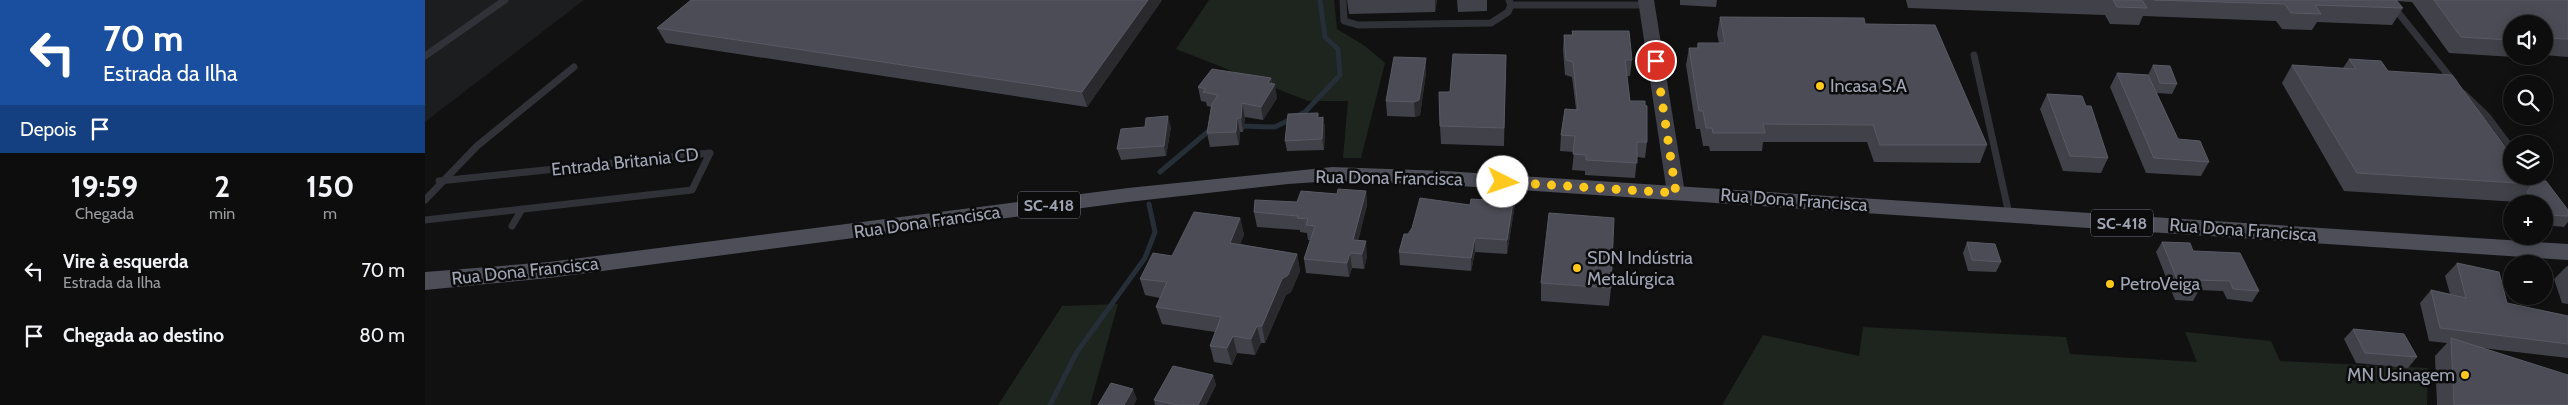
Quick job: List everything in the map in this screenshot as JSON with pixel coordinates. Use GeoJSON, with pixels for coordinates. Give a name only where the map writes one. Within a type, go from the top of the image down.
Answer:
{"type":"FeatureCollection","features":[{"type":"Feature","properties":{"kind":"main road","name":"Rua Dona Francisca"},"geometry":{"type":"LineString","coordinates":[[425,281],[549,270],[1138,194],[1288,177],[1333,174],[1392,175],[2568,252]]}},
{"type":"Feature","properties":{"kind":"street"},"geometry":{"type":"LineString","coordinates":[[1647,2],[1676,193]]}},
{"type":"Feature","properties":{"kind":"lane"},"geometry":{"type":"LineString","coordinates":[[425,56],[505,0]]}},
{"type":"Feature","properties":{"kind":"lane"},"geometry":{"type":"LineString","coordinates":[[1343,0],[1344,21],[1358,25],[1491,23],[1508,12],[1510,3],[1647,2]]}},
{"type":"Feature","properties":{"kind":"lane"},"geometry":{"type":"LineString","coordinates":[[2388,0],[2460,89],[2487,116],[2503,137]]}},
{"type":"Feature","properties":{"kind":"lane"},"geometry":{"type":"LineString","coordinates":[[1974,55],[2009,215]]}},
{"type":"Feature","properties":{"kind":"lane"},"geometry":{"type":"LineString","coordinates":[[425,200],[439,181],[574,67]]}},
{"type":"Feature","properties":{"kind":"lane","name":"Entrada Britania CD"},"geometry":{"type":"LineString","coordinates":[[425,220],[693,190],[710,153],[439,181]]}},
{"type":"Feature","properties":{"kind":"lane"},"geometry":{"type":"LineString","coordinates":[[2540,185],[2546,194]]}},
{"type":"Feature","properties":{"kind":"lane"},"geometry":{"type":"LineString","coordinates":[[513,226],[522,209]]}},
{"type":"Feature","properties":{"kind":"shaded area"},"geometry":{"type":"Polygon","coordinates":[[[425,0],[584,0],[425,122],[425,0]]]}},
{"type":"Feature","properties":{"kind":"shaded area"},"geometry":{"type":"Polygon","coordinates":[[[1209,0],[1334,0],[1337,29],[1365,46],[1385,63],[1361,158],[1343,158],[1348,101],[1308,101],[1176,49],[1209,0]]]}},
{"type":"Feature","properties":{"kind":"shaded area"},"geometry":{"type":"Polygon","coordinates":[[[1118,304],[1090,405],[998,405],[1062,306],[1118,304]]]}},
{"type":"Feature","properties":{"kind":"shaded area"},"geometry":{"type":"Polygon","coordinates":[[[1863,327],[2066,337],[2070,354],[2197,362],[2185,332],[2271,341],[2280,361],[2428,368],[2427,405],[1722,405],[1763,335],[1859,356],[1863,327]]]}},
{"type":"Feature","properties":{"kind":"building"},"geometry":{"type":"Polygon","coordinates":[[[691,0],[1148,0],[1082,92],[657,28],[691,0]]]}},
{"type":"Feature","properties":{"kind":"building"},"geometry":{"type":"Polygon","coordinates":[[[2113,0],[2142,0],[2147,8],[2117,7],[2113,0]]]}},
{"type":"Feature","properties":{"kind":"building"},"geometry":{"type":"Polygon","coordinates":[[[2154,0],[2396,0],[2403,8],[2315,5],[2321,14],[2291,13],[2285,4],[2154,0]]]}},
{"type":"Feature","properties":{"kind":"building"},"geometry":{"type":"Polygon","coordinates":[[[2434,0],[2568,0],[2568,39],[2553,38],[2553,15],[2503,15],[2503,40],[2461,37],[2434,0]]]}},
{"type":"Feature","properties":{"kind":"building","name":"Incasa S.A"},"geometry":{"type":"Polygon","coordinates":[[[1720,17],[1864,18],[1865,24],[1935,25],[1987,145],[1880,145],[1873,125],[1763,124],[1765,133],[1713,133],[1712,128],[1706,128],[1703,111],[1699,111],[1689,48],[1698,48],[1698,43],[1725,43],[1720,17]]]}},
{"type":"Feature","properties":{"kind":"building"},"geometry":{"type":"Polygon","coordinates":[[[1572,31],[1629,31],[1632,60],[1625,60],[1630,101],[1645,101],[1647,106],[1647,142],[1637,142],[1637,163],[1586,160],[1586,155],[1573,154],[1575,136],[1561,135],[1565,109],[1578,110],[1573,62],[1566,60],[1564,35],[1573,35],[1572,31]]]}},
{"type":"Feature","properties":{"kind":"building"},"geometry":{"type":"Polygon","coordinates":[[[1453,54],[1506,55],[1504,128],[1440,126],[1439,92],[1450,92],[1453,54]]]}},
{"type":"Feature","properties":{"kind":"building"},"geometry":{"type":"Polygon","coordinates":[[[1394,57],[1426,58],[1419,100],[1414,102],[1386,101],[1394,57]]]}},
{"type":"Feature","properties":{"kind":"building"},"geometry":{"type":"Polygon","coordinates":[[[2349,59],[2381,61],[2388,71],[2452,75],[2503,144],[2503,182],[2357,173],[2292,65],[2356,69],[2349,59]]]}},
{"type":"Feature","properties":{"kind":"building"},"geometry":{"type":"Polygon","coordinates":[[[2153,65],[2170,66],[2177,84],[2160,83],[2153,65]]]}},
{"type":"Feature","properties":{"kind":"building"},"geometry":{"type":"Polygon","coordinates":[[[1212,69],[1271,78],[1268,83],[1275,84],[1261,107],[1242,103],[1241,118],[1237,118],[1236,132],[1207,133],[1212,104],[1218,95],[1203,92],[1206,89],[1198,87],[1212,69]]]}},
{"type":"Feature","properties":{"kind":"building"},"geometry":{"type":"Polygon","coordinates":[[[2117,73],[2148,75],[2178,139],[2200,141],[2209,162],[2154,158],[2117,73]]]}},
{"type":"Feature","properties":{"kind":"building"},"geometry":{"type":"Polygon","coordinates":[[[2047,94],[2082,96],[2086,106],[2091,106],[2108,158],[2070,156],[2047,94]]]}},
{"type":"Feature","properties":{"kind":"building"},"geometry":{"type":"Polygon","coordinates":[[[1318,113],[1318,118],[1323,117],[1322,139],[1285,141],[1288,114],[1318,113]]]}},
{"type":"Feature","properties":{"kind":"building"},"geometry":{"type":"Polygon","coordinates":[[[1168,116],[1164,146],[1117,149],[1121,129],[1145,127],[1146,118],[1168,116]]]}},
{"type":"Feature","properties":{"kind":"building"},"geometry":{"type":"Polygon","coordinates":[[[1490,182],[1516,183],[1507,240],[1475,238],[1471,258],[1399,252],[1404,234],[1408,234],[1412,228],[1420,198],[1470,205],[1471,199],[1487,200],[1490,182]]]}},
{"type":"Feature","properties":{"kind":"building"},"geometry":{"type":"Polygon","coordinates":[[[2532,185],[2549,185],[2568,210],[2568,216],[2553,215],[2553,195],[2529,195],[2527,192],[2532,185]]]}},
{"type":"Feature","properties":{"kind":"building"},"geometry":{"type":"Polygon","coordinates":[[[1338,189],[1366,191],[1353,240],[1366,241],[1362,254],[1350,253],[1347,263],[1304,259],[1315,226],[1306,225],[1308,219],[1297,218],[1298,216],[1254,212],[1255,200],[1297,202],[1301,191],[1337,194],[1338,189]]]}},
{"type":"Feature","properties":{"kind":"building"},"geometry":{"type":"Polygon","coordinates":[[[1194,212],[1240,218],[1230,243],[1297,254],[1288,275],[1282,279],[1262,326],[1257,326],[1251,339],[1233,336],[1227,348],[1210,346],[1221,317],[1156,307],[1167,282],[1140,279],[1153,253],[1172,256],[1194,212]]]}},
{"type":"Feature","properties":{"kind":"building","name":"SDN Indústria Metalúrgica"},"geometry":{"type":"Polygon","coordinates":[[[1549,213],[1614,218],[1611,288],[1541,283],[1549,213]]]}},
{"type":"Feature","properties":{"kind":"building"},"geometry":{"type":"Polygon","coordinates":[[[1967,242],[1995,244],[2001,262],[1972,260],[1967,242]]]}},
{"type":"Feature","properties":{"kind":"building"},"geometry":{"type":"Polygon","coordinates":[[[2162,242],[2190,243],[2193,251],[2240,253],[2259,291],[2233,289],[2230,281],[2194,280],[2199,290],[2181,289],[2162,242]]]}},
{"type":"Feature","properties":{"kind":"building"},"geometry":{"type":"Polygon","coordinates":[[[2457,263],[2499,272],[2503,288],[2503,305],[2516,305],[2568,316],[2568,344],[2440,328],[2431,290],[2466,298],[2457,263]]]}},
{"type":"Feature","properties":{"kind":"building"},"geometry":{"type":"Polygon","coordinates":[[[2353,329],[2404,334],[2417,357],[2365,353],[2353,329]]]}},
{"type":"Feature","properties":{"kind":"building"},"geometry":{"type":"Polygon","coordinates":[[[2451,338],[2568,375],[2568,405],[2454,405],[2451,338]]]}},
{"type":"Feature","properties":{"kind":"building"},"geometry":{"type":"Polygon","coordinates":[[[1173,366],[1213,375],[1198,405],[1178,405],[1154,400],[1173,366]]]}},
{"type":"Feature","properties":{"kind":"building"},"geometry":{"type":"Polygon","coordinates":[[[1111,383],[1133,389],[1124,405],[1098,405],[1111,383]]]}},
{"type":"Feature","properties":{"kind":"waterway"},"geometry":{"type":"LineString","coordinates":[[1239,126],[1275,127],[1305,112],[1340,75],[1338,49],[1325,37],[1320,0]]}},
{"type":"Feature","properties":{"kind":"waterway"},"geometry":{"type":"LineString","coordinates":[[1160,172],[1211,129]]}},
{"type":"Feature","properties":{"kind":"waterway"},"geometry":{"type":"LineString","coordinates":[[1050,405],[1077,352],[1145,258],[1155,232],[1149,204]]}},
{"type":"Feature","properties":{"kind":"place","name":"Incasa S.A"},"geometry":{"type":"Point","coordinates":[1820,86]}},
{"type":"Feature","properties":{"kind":"place","name":"SDN Indústria Metalúrgica"},"geometry":{"type":"Point","coordinates":[1577,268]}},
{"type":"Feature","properties":{"kind":"place","name":"PetroVeiga"},"geometry":{"type":"Point","coordinates":[2110,284]}},
{"type":"Feature","properties":{"kind":"place","name":"MN Usinagem"},"geometry":{"type":"Point","coordinates":[2465,375]}},
{"type":"Feature","properties":{"kind":"route"},"geometry":{"type":"LineString","coordinates":[[1503,182],[1676,193],[1656,61]]}}]}
